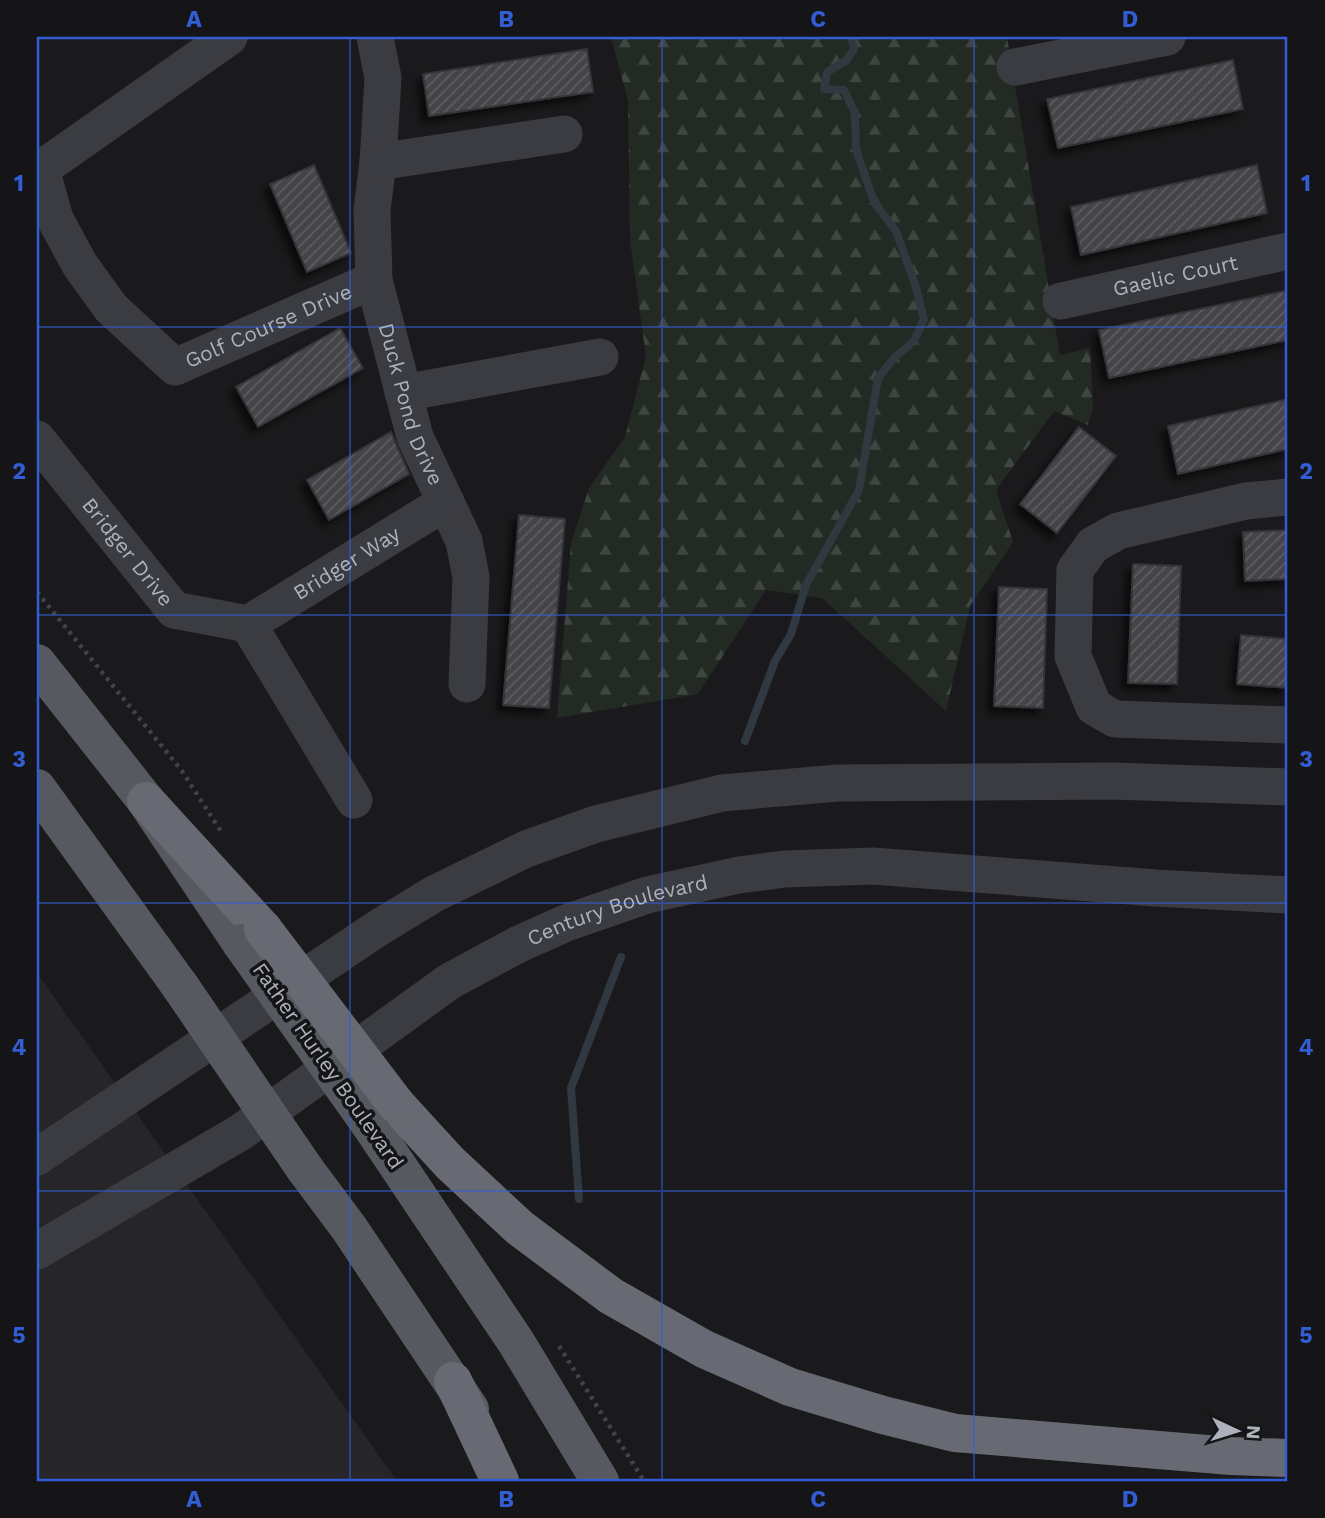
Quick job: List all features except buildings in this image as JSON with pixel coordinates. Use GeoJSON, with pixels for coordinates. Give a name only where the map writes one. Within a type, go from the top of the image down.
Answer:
{"type":"FeatureCollection","features":[{"type":"Feature","properties":{"kind":"highway"},"geometry":{"type":"LineString","coordinates":[[146,802],[252,936],[383,1114],[450,1163],[520,1228],[611,1296],[704,1349],[790,1387],[954,1433],[1288,1458]]}},
{"type":"Feature","properties":{"kind":"highway"},"geometry":{"type":"LineString","coordinates":[[453,1381],[500,1481]]}},
{"type":"Feature","properties":{"kind":"main road"},"geometry":{"type":"LineString","coordinates":[[37,663],[146,802]]}},
{"type":"Feature","properties":{"kind":"main road"},"geometry":{"type":"LineString","coordinates":[[37,788],[180,986],[305,1169],[349,1228],[453,1381],[514,1481]]}},
{"type":"Feature","properties":{"kind":"main road","name":"Father Hurley Boulevard"},"geometry":{"type":"LineString","coordinates":[[383,1114],[600,1481]]}},
{"type":"Feature","properties":{"kind":"street","name":"Golf Course Drive"},"geometry":{"type":"LineString","coordinates":[[229,37],[41,170],[55,219],[80,265],[111,308],[175,367],[374,280]]}},
{"type":"Feature","properties":{"kind":"street","name":"Duck Pond Drive"},"geometry":{"type":"LineString","coordinates":[[374,37],[383,78],[372,210],[374,280],[415,437],[464,541],[471,577],[467,684]]}},
{"type":"Feature","properties":{"kind":"street"},"geometry":{"type":"LineString","coordinates":[[1015,67],[1167,37]]}},
{"type":"Feature","properties":{"kind":"street"},"geometry":{"type":"LineString","coordinates":[[378,162],[564,134]]}},
{"type":"Feature","properties":{"kind":"street","name":"Gaelic Court"},"geometry":{"type":"LineString","coordinates":[[1061,301],[1288,251]]}},
{"type":"Feature","properties":{"kind":"street"},"geometry":{"type":"LineString","coordinates":[[404,393],[600,357]]}},
{"type":"Feature","properties":{"kind":"street","name":"Bridger Drive"},"geometry":{"type":"LineString","coordinates":[[37,439],[174,610],[248,624]]}},
{"type":"Feature","properties":{"kind":"street"},"geometry":{"type":"LineString","coordinates":[[1288,497],[1246,501],[1118,531],[1093,545],[1075,570],[1072,629],[1073,656],[1094,707],[1115,719],[1288,725]]}},
{"type":"Feature","properties":{"kind":"street","name":"Bridger Way"},"geometry":{"type":"LineString","coordinates":[[248,624],[446,502]]}},
{"type":"Feature","properties":{"kind":"street"},"geometry":{"type":"LineString","coordinates":[[248,624],[354,800]]}},
{"type":"Feature","properties":{"kind":"street"},"geometry":{"type":"LineString","coordinates":[[37,1157],[411,908],[526,849],[596,824],[722,793],[838,783],[1113,780],[1288,787]]}},
{"type":"Feature","properties":{"kind":"street","name":"Century Boulevard"},"geometry":{"type":"LineString","coordinates":[[37,1251],[241,1132],[450,981],[519,944],[566,923],[647,895],[738,875],[785,869],[859,866],[1288,895]]}},
{"type":"Feature","properties":{"kind":"path"},"geometry":{"type":"LineString","coordinates":[[37,592],[182,771],[226,840]]}},
{"type":"Feature","properties":{"kind":"shaded area"},"geometry":{"type":"Polygon","coordinates":[[[37,973],[397,1481],[37,1481],[37,973]]]}},
{"type":"Feature","properties":{"kind":"green space"},"geometry":{"type":"Polygon","coordinates":[[[611,37],[1007,37],[1060,355],[1090,348],[1093,408],[1088,425],[1054,411],[996,490],[1013,542],[970,606],[946,711],[822,598],[766,590],[698,694],[557,718],[571,543],[589,488],[625,437],[646,356],[630,241],[628,101],[611,37]]]}},
{"type":"Feature","properties":{"kind":"waterway"},"geometry":{"type":"LineString","coordinates":[[745,741],[775,661],[791,634],[806,585],[859,490],[878,378],[895,357],[914,341],[924,319],[896,231],[874,202],[856,150],[855,113],[844,90],[824,89],[827,72],[846,61],[854,49],[851,37]]}},
{"type":"Feature","properties":{"kind":"waterway"},"geometry":{"type":"LineString","coordinates":[[579,1199],[571,1088],[621,957]]}}]}
